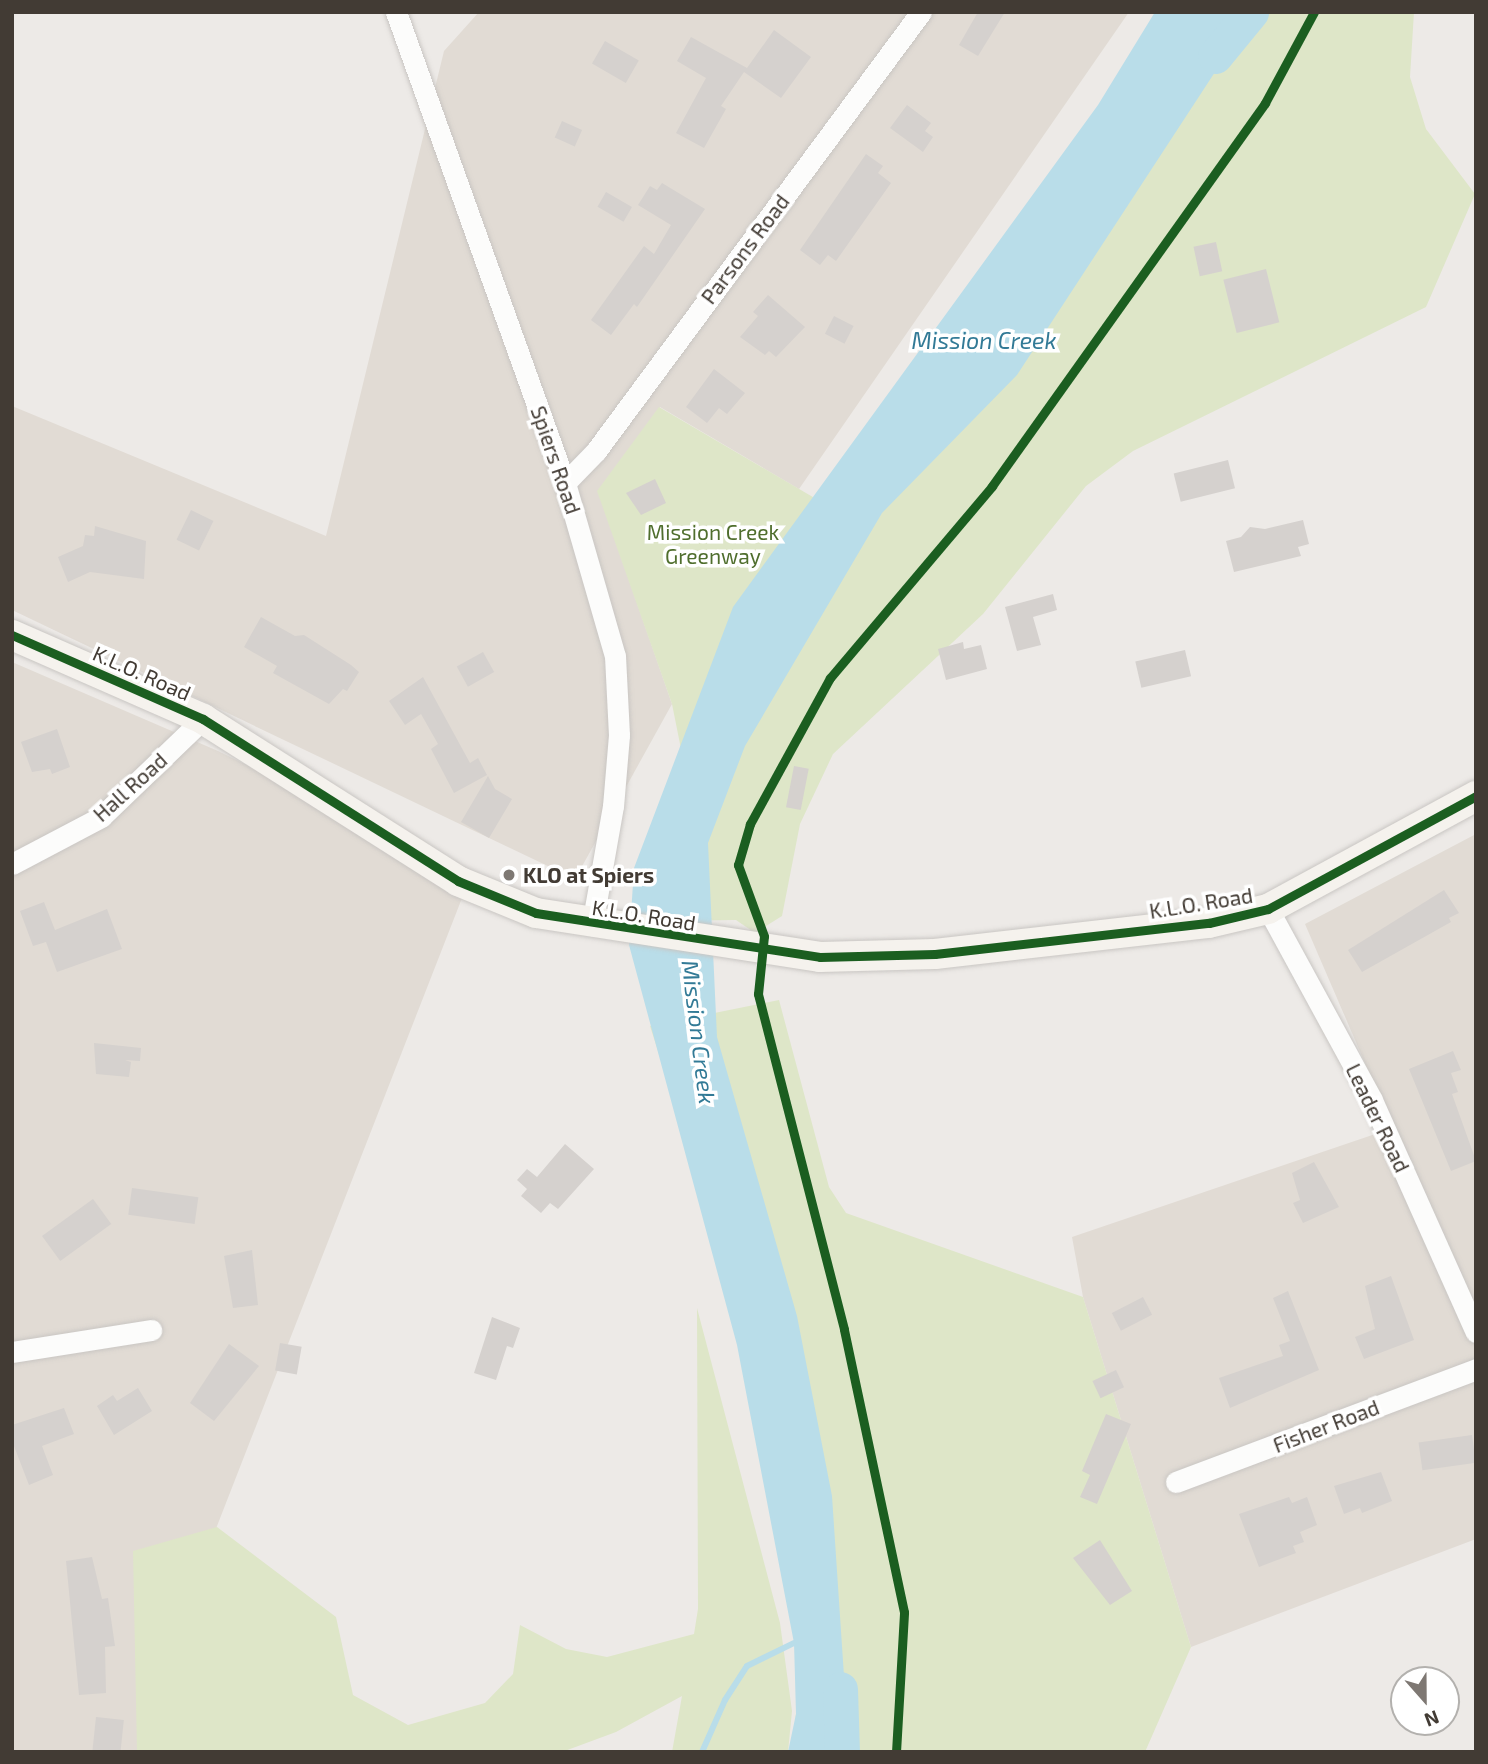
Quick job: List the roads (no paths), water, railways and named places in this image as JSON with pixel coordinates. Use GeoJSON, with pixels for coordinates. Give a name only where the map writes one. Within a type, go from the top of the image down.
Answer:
{"type":"FeatureCollection","features":[{"type":"Feature","properties":{"kind":"main road","name":"K.L.O. Road"},"geometry":{"type":"LineString","coordinates":[[12,635],[203,719],[458,881],[536,913],[592,925],[841,959],[935,954],[1209,923],[1268,909],[1476,796]]}},
{"type":"Feature","properties":{"kind":"street","name":"Spiers Road"},"geometry":{"type":"LineString","coordinates":[[396,12],[565,483],[615,656],[620,735],[592,925]]}},
{"type":"Feature","properties":{"kind":"street","name":"Parsons Road"},"geometry":{"type":"LineString","coordinates":[[565,483],[596,452],[921,12]]}},
{"type":"Feature","properties":{"kind":"street","name":"Hall Road"},"geometry":{"type":"LineString","coordinates":[[12,864],[101,817],[203,719]]}},
{"type":"Feature","properties":{"kind":"street","name":"Leader Road"},"geometry":{"type":"LineString","coordinates":[[1268,909],[1372,1100],[1476,1332]]}},
{"type":"Feature","properties":{"kind":"street"},"geometry":{"type":"LineString","coordinates":[[12,1352],[151,1330]]}},
{"type":"Feature","properties":{"kind":"street","name":"Fisher Road"},"geometry":{"type":"LineString","coordinates":[[1176,1482],[1476,1369]]}},
{"type":"Feature","properties":{"kind":"water","name":"Mission Creek"},"geometry":{"type":"Polygon","coordinates":[[[1155,12],[1248,12],[1232,46],[1017,375],[882,513],[745,746],[708,843],[717,1037],[797,1316],[832,1496],[846,1706],[839,1752],[788,1752],[796,1714],[794,1643],[737,1345],[629,945],[634,868],[733,607],[1098,105],[1155,12]]]}},
{"type":"Feature","properties":{"kind":"waterway","name":"Mission Creek"},"geometry":{"type":"LineString","coordinates":[[1215,56],[1251,12]]}},
{"type":"Feature","properties":{"kind":"waterway"},"geometry":{"type":"LineString","coordinates":[[702,1752],[725,1700],[747,1666],[794,1643]]}},
{"type":"Feature","properties":{"kind":"waterway","name":"Mission Creek"},"geometry":{"type":"LineString","coordinates":[[840,1689],[842,1752]]}},
{"type":"Feature","properties":{"kind":"place","name":"KLO at Spiers"},"geometry":{"type":"Point","coordinates":[509,875]}},
{"type":"Feature","properties":{"kind":"park label","name":"Mission Creek Greenway"},"geometry":{"type":"Point","coordinates":[713,544]}}]}
